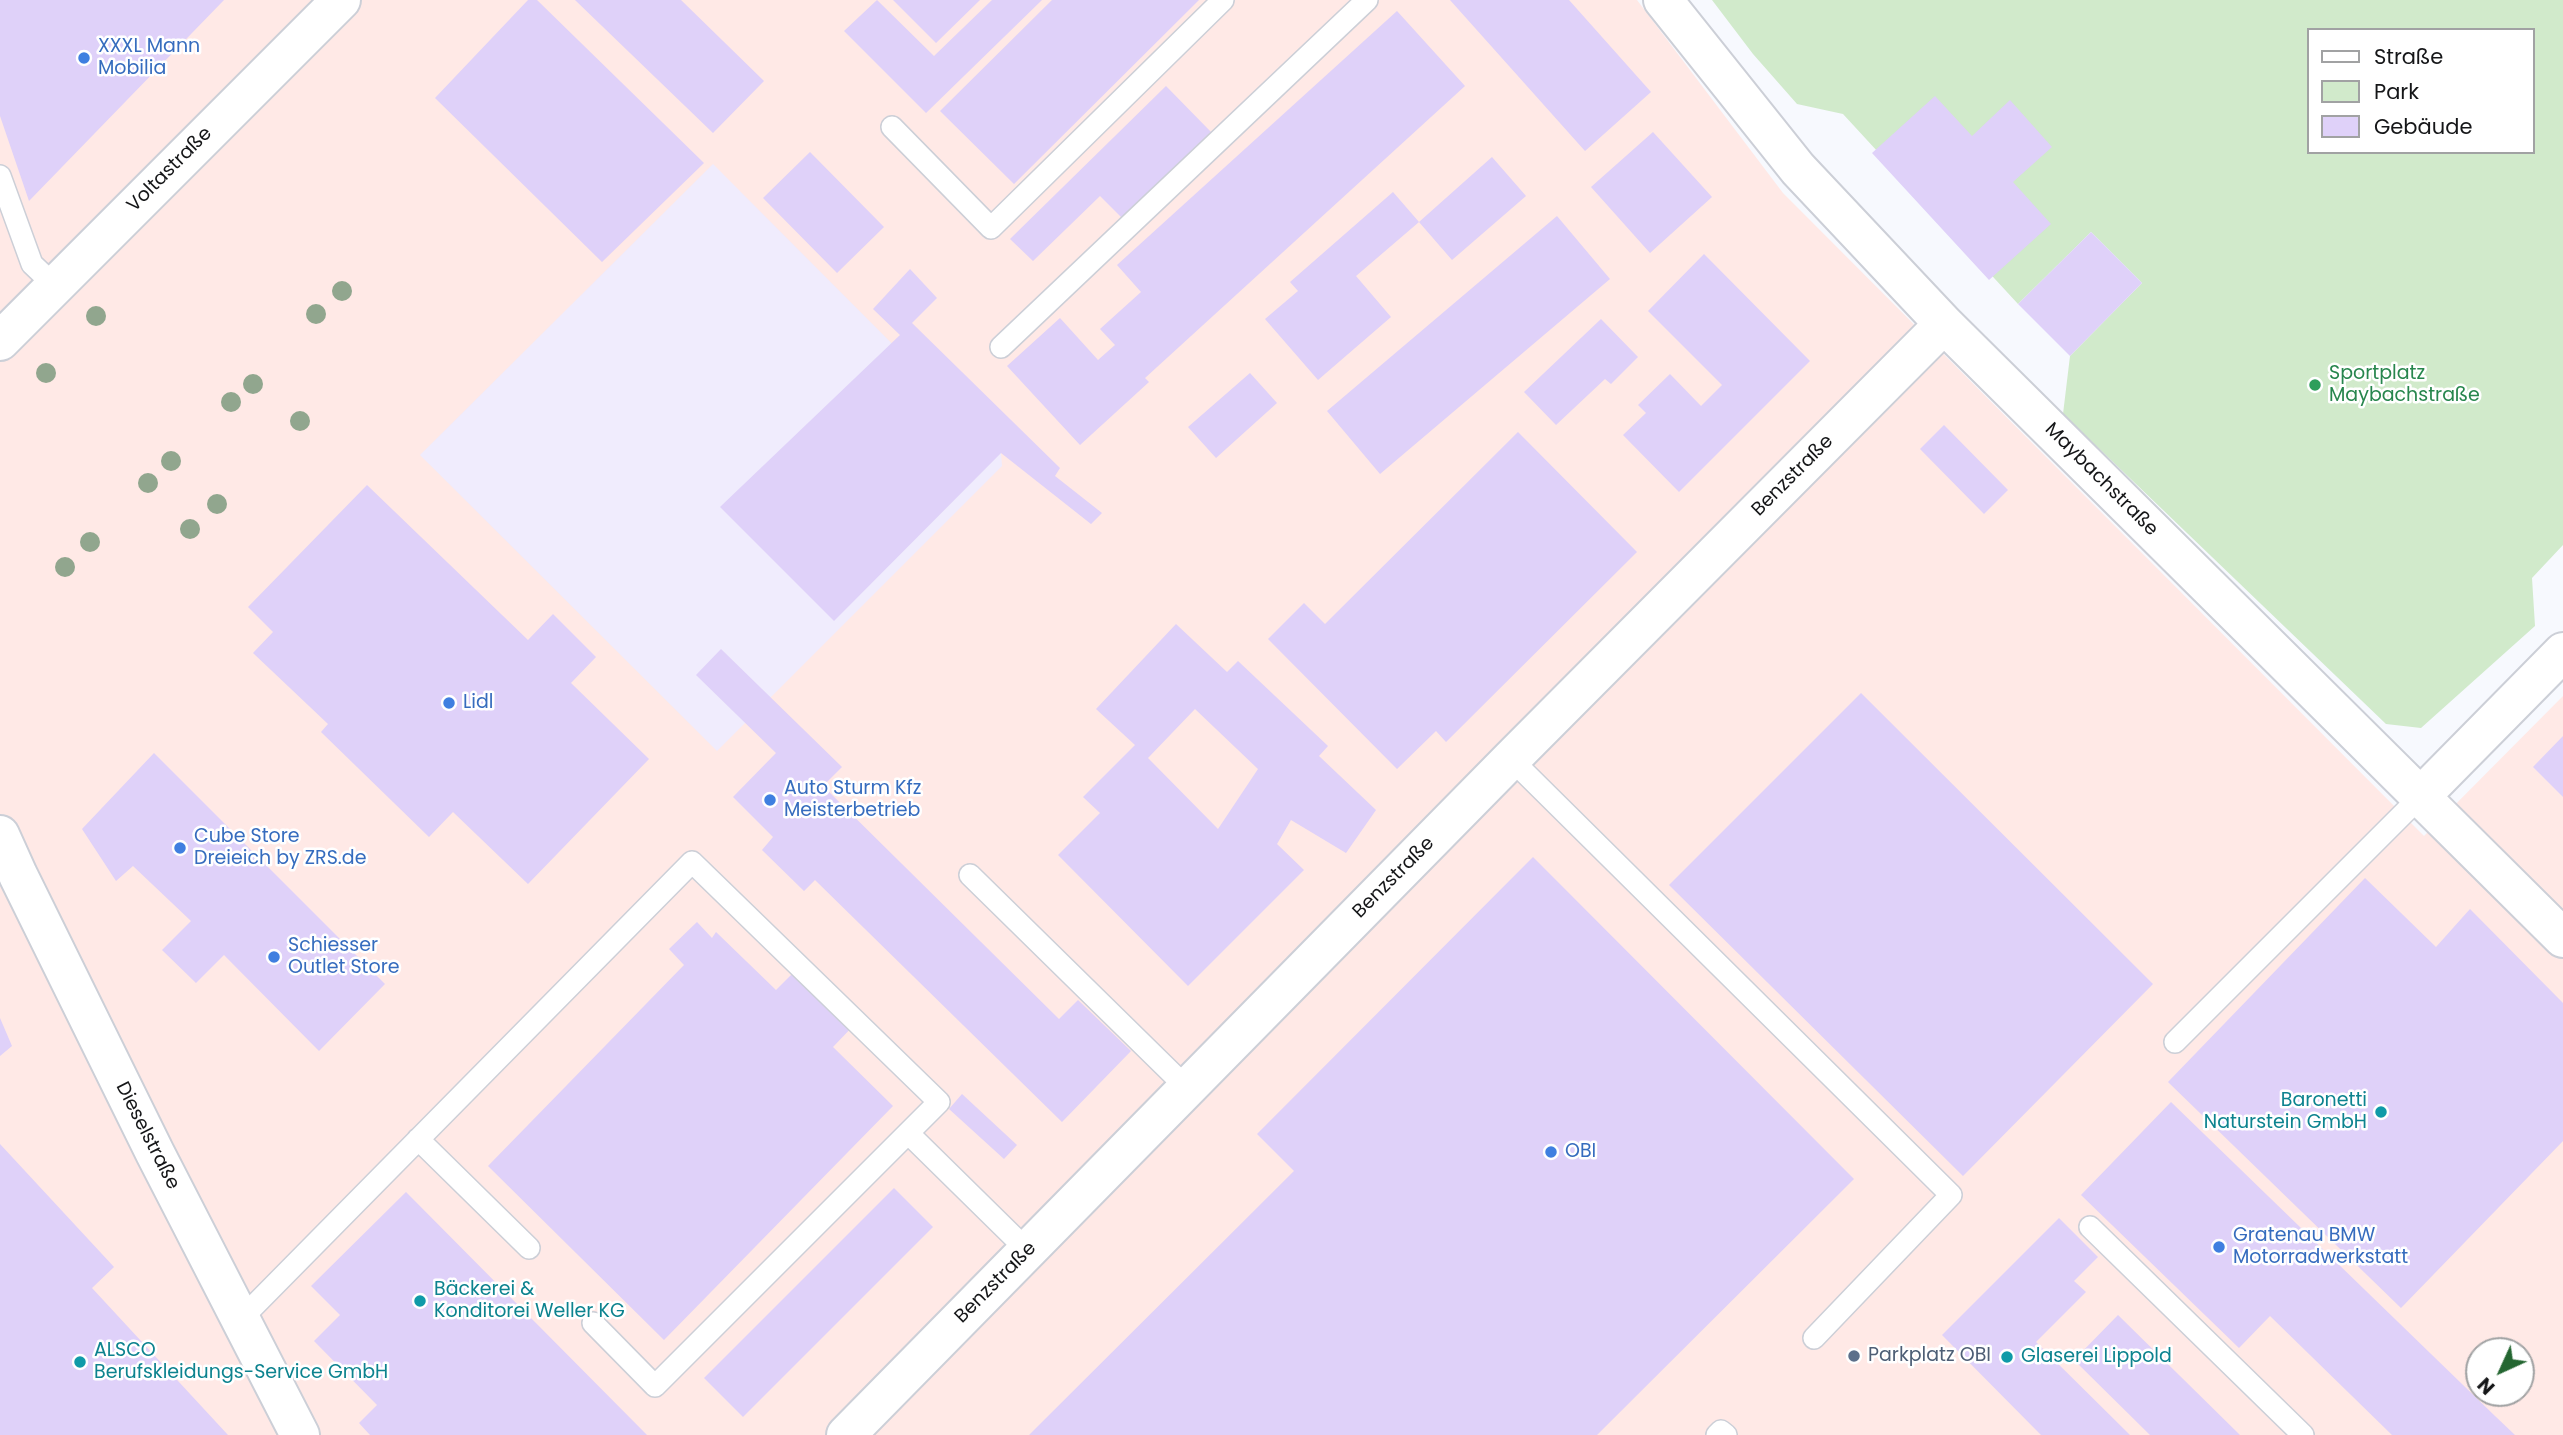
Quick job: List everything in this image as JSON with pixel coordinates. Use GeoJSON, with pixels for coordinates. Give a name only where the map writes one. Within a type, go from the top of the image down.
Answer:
{"type":"FeatureCollection","features":[{"type":"Feature","properties":{"kind":"street","name":"Voltastraße"},"geometry":{"type":"LineString","coordinates":[[0,341],[341,0]]}},
{"type":"Feature","properties":{"kind":"street","name":"Maybachstraße"},"geometry":{"type":"LineString","coordinates":[[1664,0],[1798,169],[1944,324],[2563,938]]}},
{"type":"Feature","properties":{"kind":"street","name":"Benzstraße"},"geometry":{"type":"LineString","coordinates":[[846,1435],[1511,759],[1944,324]]}},
{"type":"Feature","properties":{"kind":"street"},"geometry":{"type":"LineString","coordinates":[[2420,797],[2563,652]]}},
{"type":"Feature","properties":{"kind":"street","name":"Dieselstraße"},"geometry":{"type":"LineString","coordinates":[[0,835],[9,880],[155,1153],[300,1435]]}},
{"type":"Feature","properties":{"kind":"lane"},"geometry":{"type":"LineString","coordinates":[[892,127],[991,228],[1223,0]]}},
{"type":"Feature","properties":{"kind":"lane"},"geometry":{"type":"LineString","coordinates":[[1001,347],[1367,0]]}},
{"type":"Feature","properties":{"kind":"lane"},"geometry":{"type":"LineString","coordinates":[[0,176],[32,264],[54,285]]}},
{"type":"Feature","properties":{"kind":"lane"},"geometry":{"type":"LineString","coordinates":[[1511,759],[1951,1195],[1814,1338]]}},
{"type":"Feature","properties":{"kind":"lane"},"geometry":{"type":"LineString","coordinates":[[2175,1042],[2420,797]]}},
{"type":"Feature","properties":{"kind":"lane"},"geometry":{"type":"LineString","coordinates":[[241,1319],[692,862],[939,1102],[655,1386],[593,1323]]}},
{"type":"Feature","properties":{"kind":"lane"},"geometry":{"type":"LineString","coordinates":[[970,875],[1187,1088]]}},
{"type":"Feature","properties":{"kind":"lane"},"geometry":{"type":"LineString","coordinates":[[908,1133],[1028,1251]]}},
{"type":"Feature","properties":{"kind":"lane"},"geometry":{"type":"LineString","coordinates":[[418,1139],[529,1248]]}},
{"type":"Feature","properties":{"kind":"lane"},"geometry":{"type":"LineString","coordinates":[[2091,1227],[2303,1435]]}},
{"type":"Feature","properties":{"kind":"lane"},"geometry":{"type":"LineString","coordinates":[[1717,1435],[1721,1431],[1726,1435]]}},
{"type":"Feature","properties":{"kind":"shaded area"},"geometry":{"type":"Polygon","coordinates":[[[0,0],[1637,0],[1783,193],[2424,836],[2563,696],[2563,1435],[0,1435],[0,0]]]}},
{"type":"Feature","properties":{"kind":"shaded area"},"geometry":{"type":"Polygon","coordinates":[[[713,164],[1001,453],[1002,466],[717,751],[420,455],[713,164]]]}},
{"type":"Feature","properties":{"kind":"green space","name":"Sportplatz Maybachstraße"},"geometry":{"type":"Polygon","coordinates":[[[1712,0],[2563,0],[2563,545],[2532,578],[2535,626],[2421,728],[2386,724],[2063,414],[2070,356],[2142,283],[2091,232],[2018,304],[1843,114],[1797,104],[1753,54],[1712,0]]]}},
{"type":"Feature","properties":{"kind":"building","name":"XXXL Mann Mobilia"},"geometry":{"type":"Polygon","coordinates":[[[0,0],[224,0],[29,201],[0,116],[0,0]]]}},
{"type":"Feature","properties":{"kind":"building"},"geometry":{"type":"Polygon","coordinates":[[[528,0],[537,0],[704,163],[602,262],[435,98],[528,0]]]}},
{"type":"Feature","properties":{"kind":"building"},"geometry":{"type":"Polygon","coordinates":[[[575,0],[681,0],[764,81],[713,133],[575,0]]]}},
{"type":"Feature","properties":{"kind":"building"},"geometry":{"type":"Polygon","coordinates":[[[877,0],[934,56],[992,0],[1042,0],[926,113],[844,31],[877,0]]]}},
{"type":"Feature","properties":{"kind":"building"},"geometry":{"type":"Polygon","coordinates":[[[893,0],[980,0],[936,43],[893,0]]]}},
{"type":"Feature","properties":{"kind":"building"},"geometry":{"type":"Polygon","coordinates":[[[1052,0],[1199,0],[1014,184],[940,111],[1052,0]]]}},
{"type":"Feature","properties":{"kind":"building"},"geometry":{"type":"Polygon","coordinates":[[[1450,0],[1569,0],[1651,92],[1585,151],[1450,0]]]}},
{"type":"Feature","properties":{"kind":"building"},"geometry":{"type":"Polygon","coordinates":[[[1397,11],[1465,86],[1145,378],[1149,382],[1080,445],[1007,366],[1060,318],[1098,360],[1115,345],[1100,329],[1141,292],[1117,265],[1397,11]]]}},
{"type":"Feature","properties":{"kind":"building"},"geometry":{"type":"Polygon","coordinates":[[[1166,86],[1211,132],[1122,218],[1100,196],[1033,261],[1010,239],[1166,86]]]}},
{"type":"Feature","properties":{"kind":"building"},"geometry":{"type":"Polygon","coordinates":[[[1935,96],[1972,136],[2010,100],[2052,147],[2013,182],[2051,224],[1989,280],[1872,153],[1935,96]]]}},
{"type":"Feature","properties":{"kind":"building"},"geometry":{"type":"Polygon","coordinates":[[[1653,132],[1712,197],[1650,253],[1591,187],[1653,132]]]}},
{"type":"Feature","properties":{"kind":"building"},"geometry":{"type":"Polygon","coordinates":[[[810,152],[884,227],[837,273],[763,198],[810,152]]]}},
{"type":"Feature","properties":{"kind":"building"},"geometry":{"type":"Polygon","coordinates":[[[1492,157],[1526,196],[1452,260],[1419,222],[1492,157]]]}},
{"type":"Feature","properties":{"kind":"building"},"geometry":{"type":"Polygon","coordinates":[[[1393,192],[1419,222],[1356,276],[1391,317],[1318,380],[1265,319],[1298,291],[1290,282],[1393,192]]]}},
{"type":"Feature","properties":{"kind":"building"},"geometry":{"type":"Polygon","coordinates":[[[1557,216],[1610,279],[1380,474],[1327,411],[1557,216]]]}},
{"type":"Feature","properties":{"kind":"building"},"geometry":{"type":"Polygon","coordinates":[[[2091,232],[2142,283],[2070,356],[2018,304],[2091,232]]]}},
{"type":"Feature","properties":{"kind":"building"},"geometry":{"type":"Polygon","coordinates":[[[1704,254],[1810,361],[1679,492],[1623,435],[1646,413],[1638,405],[1670,374],[1701,406],[1722,385],[1648,311],[1704,254]]]}},
{"type":"Feature","properties":{"kind":"building"},"geometry":{"type":"Polygon","coordinates":[[[910,269],[937,298],[912,323],[1060,468],[1055,476],[1102,513],[1091,524],[1001,453],[834,621],[720,507],[900,335],[873,309],[910,269]]]}},
{"type":"Feature","properties":{"kind":"building"},"geometry":{"type":"Polygon","coordinates":[[[1601,319],[1638,357],[1611,384],[1605,379],[1556,425],[1524,392],[1601,319]]]}},
{"type":"Feature","properties":{"kind":"building"},"geometry":{"type":"Polygon","coordinates":[[[1250,373],[1277,403],[1216,458],[1188,427],[1250,373]]]}},
{"type":"Feature","properties":{"kind":"building"},"geometry":{"type":"Polygon","coordinates":[[[1944,425],[2008,490],[1984,514],[1920,449],[1944,425]]]}},
{"type":"Feature","properties":{"kind":"building"},"geometry":{"type":"Polygon","coordinates":[[[1518,432],[1637,552],[1446,742],[1436,731],[1397,769],[1268,639],[1304,603],[1325,624],[1518,432]]]}},
{"type":"Feature","properties":{"kind":"building","name":"Lidl"},"geometry":{"type":"Polygon","coordinates":[[[367,485],[528,640],[553,614],[596,657],[571,683],[649,759],[528,884],[453,812],[429,837],[321,732],[328,724],[253,653],[273,632],[248,607],[367,485]]]}},
{"type":"Feature","properties":{"kind":"building"},"geometry":{"type":"Polygon","coordinates":[[[1176,624],[1227,672],[1238,661],[1328,746],[1319,756],[1376,810],[1346,853],[1291,820],[1277,844],[1304,870],[1188,986],[1058,855],[1100,813],[1083,797],[1135,745],[1096,709],[1176,624]],[[1195,709],[1148,758],[1218,829],[1258,769],[1195,709]]]}},
{"type":"Feature","properties":{"kind":"building"},"geometry":{"type":"Polygon","coordinates":[[[721,649],[842,767],[823,786],[1059,1019],[1078,1000],[1131,1051],[1062,1122],[815,880],[804,891],[762,850],[773,837],[733,797],[776,753],[696,675],[721,649]]]}},
{"type":"Feature","properties":{"kind":"building"},"geometry":{"type":"Polygon","coordinates":[[[1861,693],[2153,984],[1963,1176],[1669,885],[1861,693]]]}},
{"type":"Feature","properties":{"kind":"building"},"geometry":{"type":"Polygon","coordinates":[[[2563,736],[2563,797],[2533,767],[2563,736]]]}},
{"type":"Feature","properties":{"kind":"building"},"geometry":{"type":"Polygon","coordinates":[[[154,753],[385,984],[319,1051],[224,955],[196,983],[162,950],[191,921],[133,866],[116,881],[82,829],[154,753]]]}},
{"type":"Feature","properties":{"kind":"building","name":"OBI"},"geometry":{"type":"Polygon","coordinates":[[[1533,857],[1854,1179],[1597,1435],[1029,1435],[1294,1171],[1257,1134],[1533,857]]]}},
{"type":"Feature","properties":{"kind":"building","name":"Baronetti Naturstein GmbH"},"geometry":{"type":"Polygon","coordinates":[[[2365,878],[2436,947],[2470,909],[2563,1003],[2563,1141],[2401,1308],[2168,1082],[2365,878]]]}},
{"type":"Feature","properties":{"kind":"building"},"geometry":{"type":"Polygon","coordinates":[[[697,922],[712,938],[716,932],[776,990],[797,969],[854,1025],[833,1047],[893,1106],[664,1340],[488,1166],[684,965],[669,949],[697,922]]]}},
{"type":"Feature","properties":{"kind":"building"},"geometry":{"type":"Polygon","coordinates":[[[0,1018],[12,1046],[0,1056],[0,1018]]]}},
{"type":"Feature","properties":{"kind":"building"},"geometry":{"type":"Polygon","coordinates":[[[962,1094],[1017,1145],[1004,1159],[949,1109],[962,1094]]]}},
{"type":"Feature","properties":{"kind":"building"},"geometry":{"type":"Polygon","coordinates":[[[2171,1102],[2465,1387],[2465,1407],[2486,1407],[2515,1435],[2392,1435],[2270,1316],[2239,1348],[2081,1195],[2171,1102]]]}},
{"type":"Feature","properties":{"kind":"building","name":"ALSCO Berufskleidungs-Service GmbH"},"geometry":{"type":"Polygon","coordinates":[[[0,1144],[114,1267],[92,1288],[228,1435],[0,1435],[0,1144]]]}},
{"type":"Feature","properties":{"kind":"building"},"geometry":{"type":"Polygon","coordinates":[[[894,1188],[933,1227],[743,1417],[704,1378],[894,1188]]]}},
{"type":"Feature","properties":{"kind":"building","name":"Bäckerei & Konditorei Weller KG"},"geometry":{"type":"Polygon","coordinates":[[[406,1192],[647,1435],[370,1435],[359,1423],[377,1405],[314,1341],[340,1315],[311,1286],[406,1192]]]}},
{"type":"Feature","properties":{"kind":"building"},"geometry":{"type":"Polygon","coordinates":[[[2059,1218],[2098,1257],[2074,1281],[2086,1292],[2036,1342],[2130,1435],[2041,1435],[1942,1335],[2059,1218]]]}},
{"type":"Feature","properties":{"kind":"building"},"geometry":{"type":"Polygon","coordinates":[[[2118,1315],[2240,1435],[2150,1435],[2074,1360],[2118,1315]]]}},
{"type":"Feature","properties":{"kind":"place","name":"XXXL Mann Mobilia"},"geometry":{"type":"Point","coordinates":[84,58]}},
{"type":"Feature","properties":{"kind":"place","name":"Sportplatz Maybachstraße"},"geometry":{"type":"Point","coordinates":[2315,385]}},
{"type":"Feature","properties":{"kind":"place","name":"Lidl"},"geometry":{"type":"Point","coordinates":[449,703]}},
{"type":"Feature","properties":{"kind":"place","name":"Auto Sturm Kfz Meisterbetrieb"},"geometry":{"type":"Point","coordinates":[770,800]}},
{"type":"Feature","properties":{"kind":"place","name":"Cube Store Dreieich by ZRS.de"},"geometry":{"type":"Point","coordinates":[180,848]}},
{"type":"Feature","properties":{"kind":"place","name":"Schiesser Outlet Store"},"geometry":{"type":"Point","coordinates":[274,957]}},
{"type":"Feature","properties":{"kind":"place","name":"Baronetti Naturstein GmbH"},"geometry":{"type":"Point","coordinates":[2381,1112]}},
{"type":"Feature","properties":{"kind":"place","name":"OBI"},"geometry":{"type":"Point","coordinates":[1551,1152]}},
{"type":"Feature","properties":{"kind":"place","name":"Gratenau BMW Motorradwerkstatt"},"geometry":{"type":"Point","coordinates":[2219,1247]}},
{"type":"Feature","properties":{"kind":"place","name":"Bäckerei & Konditorei Weller KG"},"geometry":{"type":"Point","coordinates":[420,1301]}},
{"type":"Feature","properties":{"kind":"place","name":"Parkplatz OBI"},"geometry":{"type":"Point","coordinates":[1854,1356]}},
{"type":"Feature","properties":{"kind":"place","name":"Glaserei Lippold"},"geometry":{"type":"Point","coordinates":[2007,1357]}},
{"type":"Feature","properties":{"kind":"place","name":"ALSCO Berufskleidungs-Service GmbH"},"geometry":{"type":"Point","coordinates":[80,1362]}}]}
